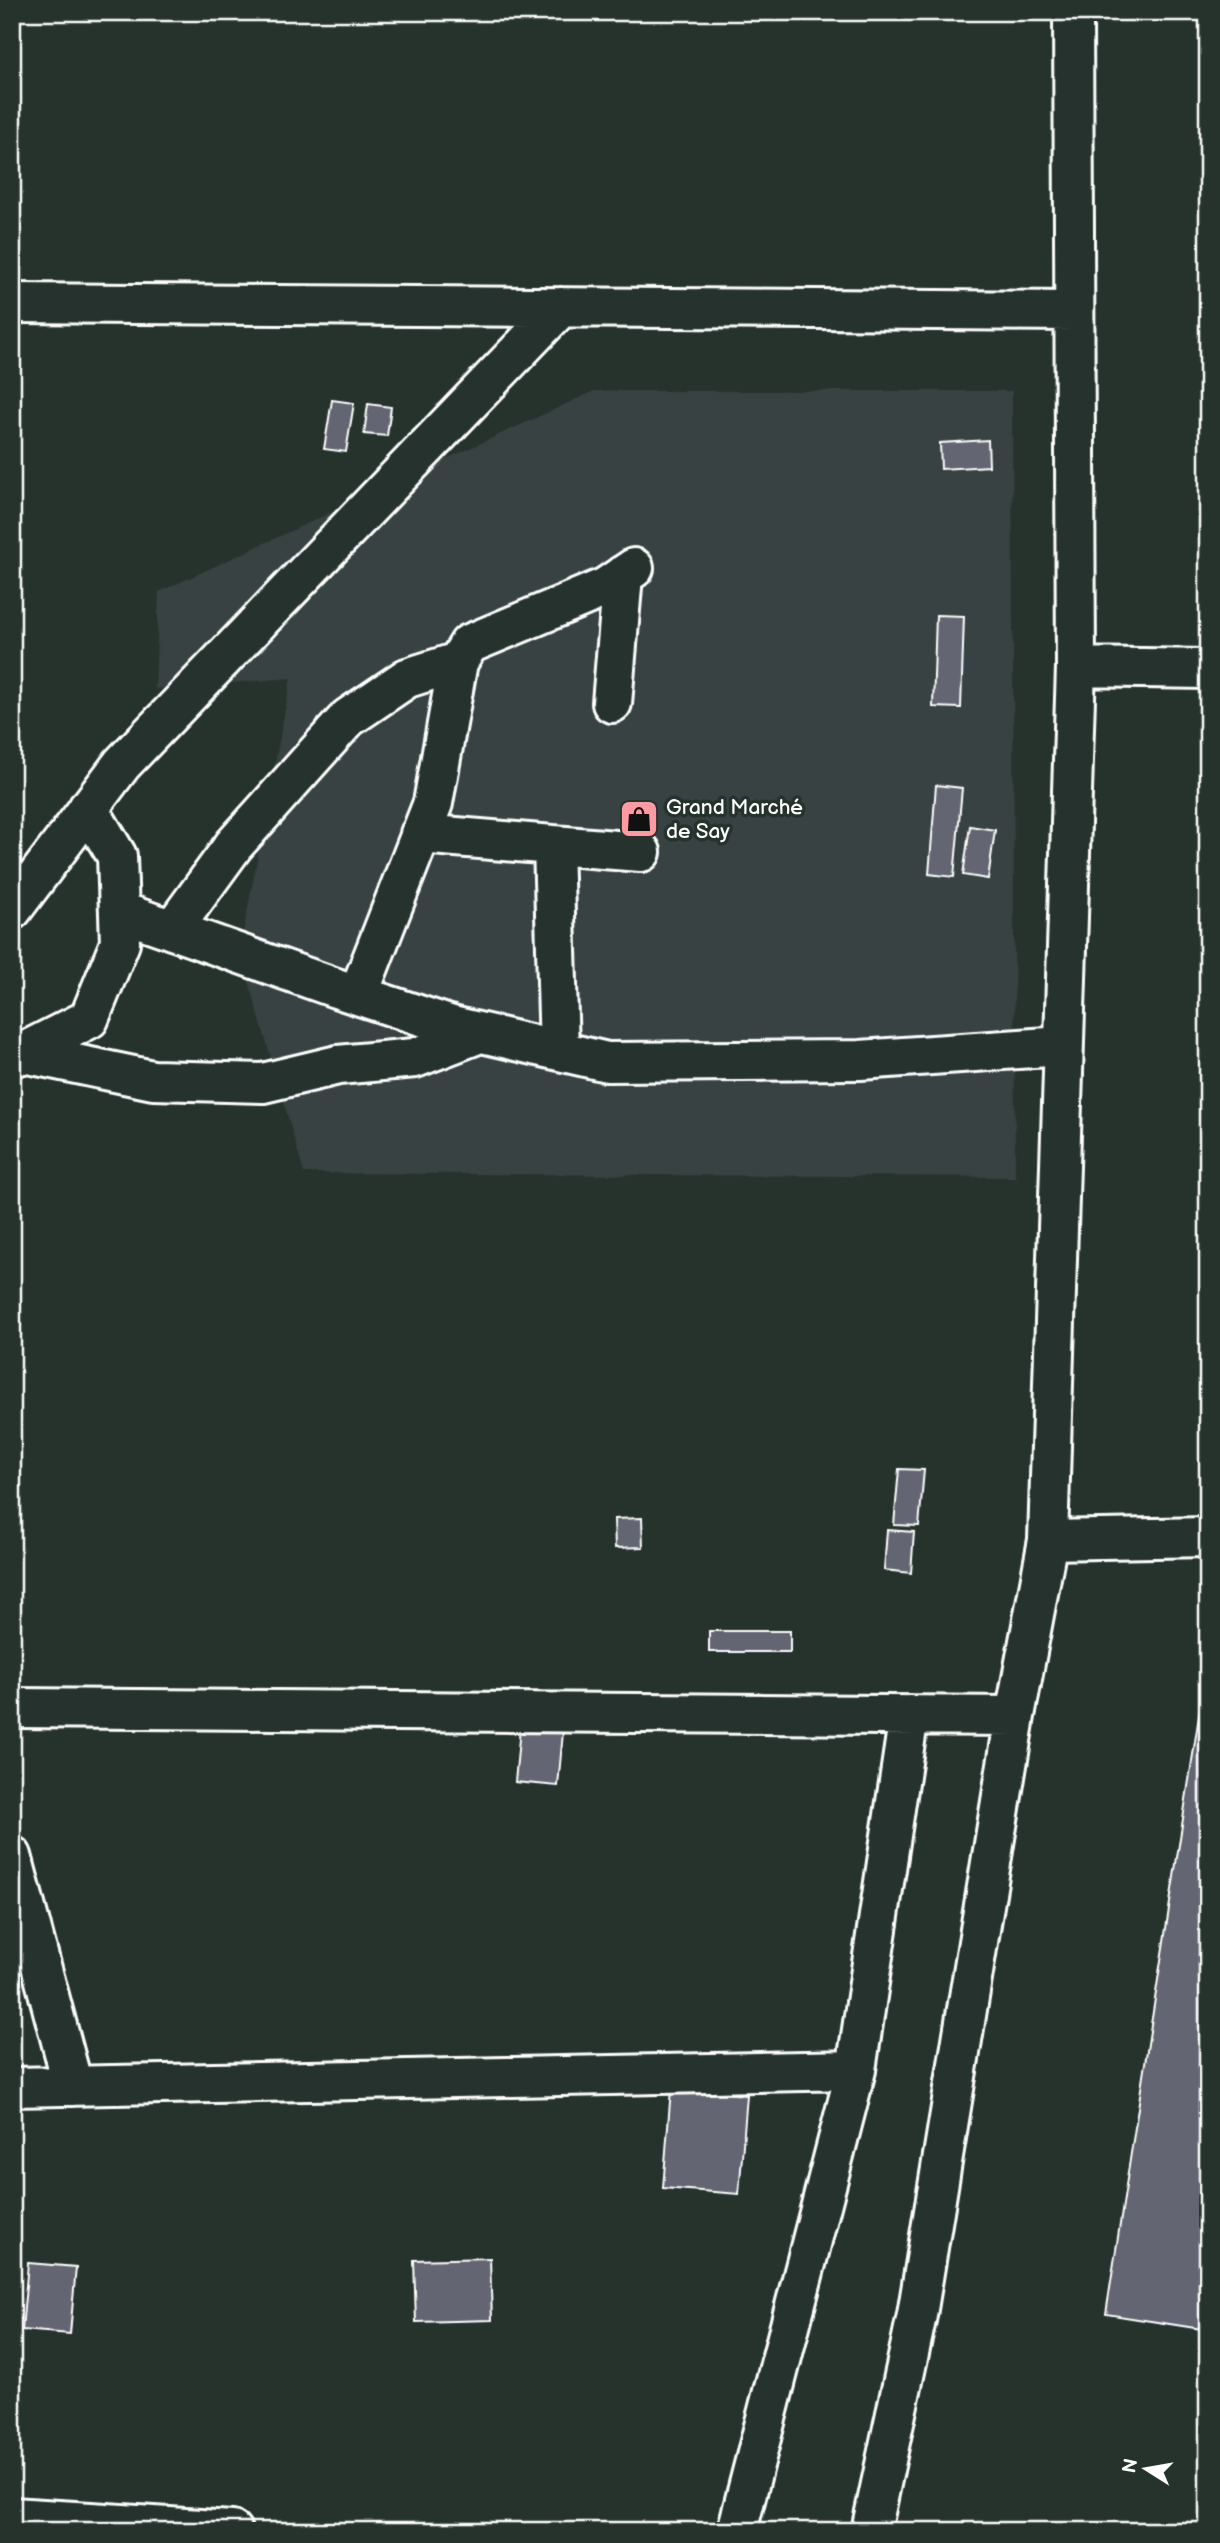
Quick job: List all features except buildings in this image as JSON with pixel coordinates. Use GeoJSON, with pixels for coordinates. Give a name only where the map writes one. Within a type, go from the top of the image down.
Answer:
{"type":"FeatureCollection","features":[{"type":"Feature","properties":{"kind":"street"},"geometry":{"type":"LineString","coordinates":[[871,2531],[918,2315],[1015,1716],[1048,1540],[1076,667],[1073,12]]}},
{"type":"Feature","properties":{"kind":"street"},"geometry":{"type":"LineString","coordinates":[[12,303],[1074,311]]}},
{"type":"Feature","properties":{"kind":"street"},"geometry":{"type":"LineString","coordinates":[[12,910],[122,764],[561,307]]}},
{"type":"Feature","properties":{"kind":"street"},"geometry":{"type":"LineString","coordinates":[[358,995],[433,803],[458,662],[469,644],[606,587],[628,572],[612,703]]}},
{"type":"Feature","properties":{"kind":"street"},"geometry":{"type":"LineString","coordinates":[[172,930],[234,845],[348,718],[407,678],[458,662]]}},
{"type":"Feature","properties":{"kind":"street"},"geometry":{"type":"LineString","coordinates":[[1076,667],[1208,669]]}},
{"type":"Feature","properties":{"kind":"street"},"geometry":{"type":"LineString","coordinates":[[18,1055],[89,1019],[120,943],[117,856],[88,808]]}},
{"type":"Feature","properties":{"kind":"street"},"geometry":{"type":"LineString","coordinates":[[420,834],[641,852]]}},
{"type":"Feature","properties":{"kind":"street"},"geometry":{"type":"LineString","coordinates":[[554,845],[559,1051]]}},
{"type":"Feature","properties":{"kind":"street"},"geometry":{"type":"LineString","coordinates":[[119,911],[358,995],[480,1033],[607,1062],[860,1060],[1063,1046]]}},
{"type":"Feature","properties":{"kind":"street"},"geometry":{"type":"LineString","coordinates":[[18,1055],[153,1080],[263,1083],[338,1065],[415,1058],[480,1033]]}},
{"type":"Feature","properties":{"kind":"street"},"geometry":{"type":"LineString","coordinates":[[1048,1540],[1208,1537]]}},
{"type":"Feature","properties":{"kind":"street"},"geometry":{"type":"LineString","coordinates":[[12,1708],[1015,1716]]}},
{"type":"Feature","properties":{"kind":"street"},"geometry":{"type":"LineString","coordinates":[[737,2531],[856,2070],[909,1715]]}},
{"type":"Feature","properties":{"kind":"street"},"geometry":{"type":"LineString","coordinates":[[12,1856],[44,2086]]}},
{"type":"Feature","properties":{"kind":"street"},"geometry":{"type":"LineString","coordinates":[[12,2057],[44,2086],[856,2070]]}},
{"type":"Feature","properties":{"kind":"street"},"geometry":{"type":"LineString","coordinates":[[12,2517],[232,2531]]}},
{"type":"Feature","properties":{"kind":"shaded area","name":"Grand Marché de Say"},"geometry":{"type":"Polygon","coordinates":[[[594,391],[1012,391],[1015,1177],[304,1173],[240,950],[291,678],[155,689],[159,592],[594,391]]]}},
{"type":"Feature","properties":{"kind":"place","name":"Grand Marché de Say"},"geometry":{"type":"Point","coordinates":[639,819]}}]}
